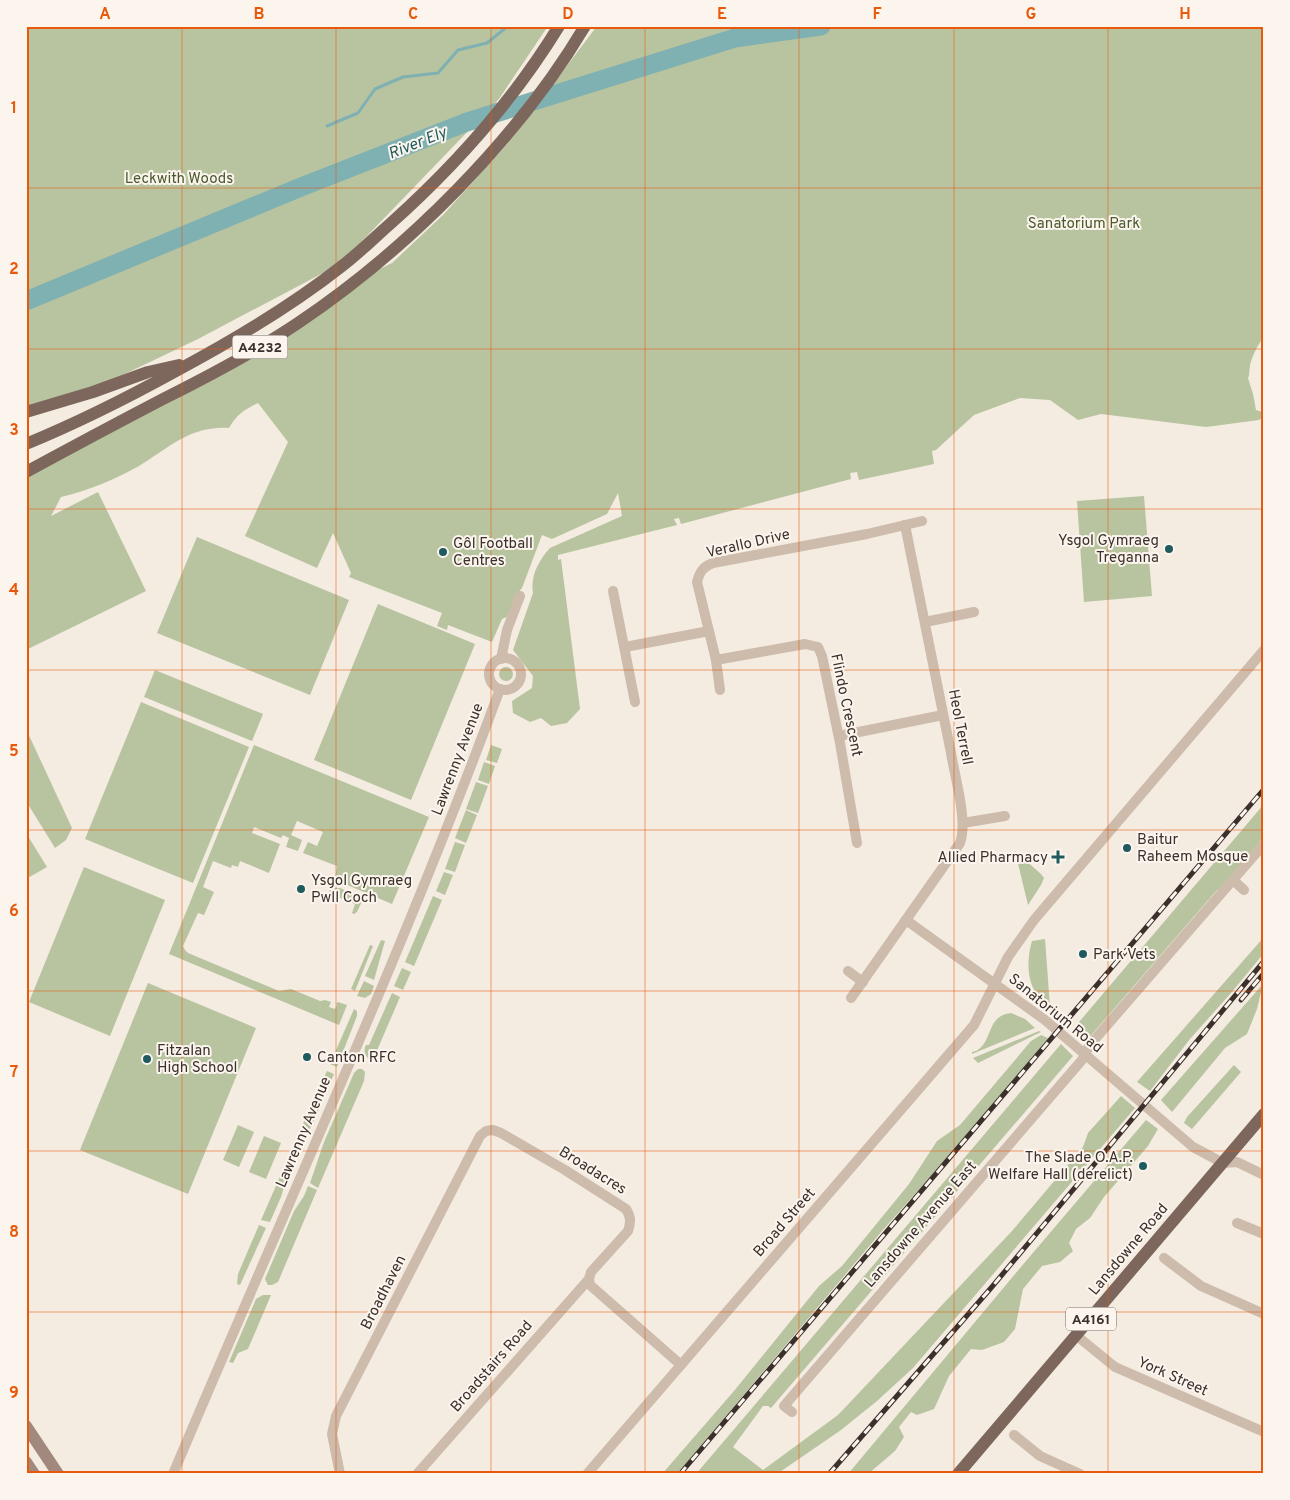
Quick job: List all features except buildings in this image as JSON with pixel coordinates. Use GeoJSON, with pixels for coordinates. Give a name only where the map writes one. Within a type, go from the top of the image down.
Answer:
{"type":"FeatureCollection","features":[{"type":"Feature","properties":{"kind":"main road","name":"A4232"},"geometry":{"type":"LineString","coordinates":[[26,444],[130,396],[196,360],[285,308],[342,266],[421,196],[482,132],[516,89],[559,26]]}},
{"type":"Feature","properties":{"kind":"main road","name":"A4232"},"geometry":{"type":"LineString","coordinates":[[26,463],[100,432],[233,363],[298,324],[361,278],[436,211],[498,145],[539,96],[567,58],[585,26]]}},
{"type":"Feature","properties":{"kind":"main road"},"geometry":{"type":"LineString","coordinates":[[26,412],[94,392],[148,372],[196,360]]}},
{"type":"Feature","properties":{"kind":"main road"},"geometry":{"type":"LineString","coordinates":[[26,472],[100,432]]}},
{"type":"Feature","properties":{"kind":"main road","name":"Lansdowne Road"},"geometry":{"type":"LineString","coordinates":[[958,1474],[1264,1114]]}},
{"type":"Feature","properties":{"kind":"main road"},"geometry":{"type":"LineString","coordinates":[[26,1426],[58,1474]]}},
{"type":"Feature","properties":{"kind":"main road"},"geometry":{"type":"LineString","coordinates":[[26,1462],[34,1474]]}},
{"type":"Feature","properties":{"kind":"street","name":"Verallo Drive"},"geometry":{"type":"LineString","coordinates":[[720,690],[716,660],[698,582],[699,574],[703,567],[713,563],[922,521]]}},
{"type":"Feature","properties":{"kind":"street","name":"Heol Terrell"},"geometry":{"type":"LineString","coordinates":[[851,998],[960,843],[963,831],[943,715],[906,525]]}},
{"type":"Feature","properties":{"kind":"street"},"geometry":{"type":"LineString","coordinates":[[613,591],[635,702]]}},
{"type":"Feature","properties":{"kind":"street","name":"Lawrenny Avenue"},"geometry":{"type":"LineString","coordinates":[[501,659],[507,630],[520,596]]}},
{"type":"Feature","properties":{"kind":"street"},"geometry":{"type":"LineString","coordinates":[[925,622],[974,612]]}},
{"type":"Feature","properties":{"kind":"street"},"geometry":{"type":"LineString","coordinates":[[625,647],[709,631]]}},
{"type":"Feature","properties":{"kind":"street","name":"Flindo Crescent"},"geometry":{"type":"LineString","coordinates":[[716,660],[805,644],[818,647],[822,656],[839,736],[857,843]]}},
{"type":"Feature","properties":{"kind":"street","name":"Sanatorium Road"},"geometry":{"type":"LineString","coordinates":[[1264,650],[1034,920],[1014,946],[996,983],[1045,1020],[1200,1152],[1222,1163],[1237,1162],[1264,1175]]}},
{"type":"Feature","properties":{"kind":"street","name":"Lawrenny Avenue"},"geometry":{"type":"LineString","coordinates":[[501,659],[512,660],[520,667],[519,683],[515,687],[505,690],[492,683],[490,673],[493,664],[501,659]]}},
{"type":"Feature","properties":{"kind":"street","name":"Lawrenny Avenue"},"geometry":{"type":"LineString","coordinates":[[172,1474],[394,961],[464,787],[500,689]]}},
{"type":"Feature","properties":{"kind":"street"},"geometry":{"type":"LineString","coordinates":[[839,736],[943,715]]}},
{"type":"Feature","properties":{"kind":"street"},"geometry":{"type":"LineString","coordinates":[[963,823],[1005,816]]}},
{"type":"Feature","properties":{"kind":"street"},"geometry":{"type":"LineString","coordinates":[[1085,1054],[1089,1046],[1264,844]]}},
{"type":"Feature","properties":{"kind":"street"},"geometry":{"type":"LineString","coordinates":[[1233,880],[1244,890]]}},
{"type":"Feature","properties":{"kind":"street"},"geometry":{"type":"LineString","coordinates":[[906,920],[996,983]]}},
{"type":"Feature","properties":{"kind":"street"},"geometry":{"type":"LineString","coordinates":[[848,972],[863,982]]}},
{"type":"Feature","properties":{"kind":"street","name":"Broad Street"},"geometry":{"type":"LineString","coordinates":[[587,1474],[974,1025],[996,983]]}},
{"type":"Feature","properties":{"kind":"street","name":"Lansdowne Avenue East"},"geometry":{"type":"LineString","coordinates":[[792,1412],[784,1406],[1082,1060],[1085,1054]]}},
{"type":"Feature","properties":{"kind":"street","name":"Broadacres"},"geometry":{"type":"LineString","coordinates":[[486,1131],[493,1130],[520,1143],[626,1209],[630,1215],[631,1223],[628,1231],[591,1272],[589,1279]]}},
{"type":"Feature","properties":{"kind":"street","name":"Broadhaven"},"geometry":{"type":"LineString","coordinates":[[340,1474],[332,1434],[336,1416],[480,1136],[486,1131]]}},
{"type":"Feature","properties":{"kind":"street"},"geometry":{"type":"LineString","coordinates":[[1237,1223],[1264,1234]]}},
{"type":"Feature","properties":{"kind":"street"},"geometry":{"type":"LineString","coordinates":[[1164,1258],[1201,1286],[1264,1314]]}},
{"type":"Feature","properties":{"kind":"street"},"geometry":{"type":"LineString","coordinates":[[589,1279],[590,1285],[594,1290],[681,1365]]}},
{"type":"Feature","properties":{"kind":"street","name":"Broadstairs Road"},"geometry":{"type":"LineString","coordinates":[[416,1474],[589,1279]]}},
{"type":"Feature","properties":{"kind":"street","name":"York Street"},"geometry":{"type":"LineString","coordinates":[[1077,1336],[1116,1367],[1264,1432]]}},
{"type":"Feature","properties":{"kind":"street"},"geometry":{"type":"LineString","coordinates":[[1014,1435],[1040,1456],[1080,1474]]}},
{"type":"Feature","properties":{"kind":"green space","name":"Leckwith Woods"},"geometry":{"type":"Polygon","coordinates":[[[26,26],[548,26],[499,99],[340,264],[198,339],[83,394],[26,407],[26,26]]]}},
{"type":"Feature","properties":{"kind":"green space","name":"Sanatorium Park"},"geometry":{"type":"Polygon","coordinates":[[[597,26],[1264,26],[1264,338],[1254,355],[1248,378],[1256,410],[1262,412],[1264,417],[1259,420],[1206,427],[1101,414],[1078,420],[1050,400],[1020,398],[974,415],[936,450],[932,451],[934,464],[859,480],[857,472],[850,473],[851,479],[681,524],[679,518],[674,519],[677,525],[558,555],[558,560],[561,559],[580,709],[567,723],[551,726],[541,718],[530,722],[513,713],[512,701],[532,688],[533,676],[513,650],[533,593],[534,574],[542,558],[550,548],[622,516],[618,493],[607,514],[552,539],[542,535],[522,588],[517,594],[507,617],[502,619],[492,642],[448,625],[447,630],[437,626],[442,613],[349,577],[351,573],[333,533],[317,568],[245,536],[288,442],[258,403],[241,413],[229,428],[215,428],[191,434],[121,475],[91,488],[61,497],[51,516],[98,492],[146,591],[26,650],[26,475],[233,363],[361,278],[392,263],[443,215],[510,141],[597,26]]]}},
{"type":"Feature","properties":{"kind":"green space"},"geometry":{"type":"Polygon","coordinates":[[[1144,496],[1152,596],[1084,602],[1077,501],[1144,496]]]}},
{"type":"Feature","properties":{"kind":"green space"},"geometry":{"type":"Polygon","coordinates":[[[197,537],[349,600],[310,695],[157,633],[197,537]]]}},
{"type":"Feature","properties":{"kind":"green space"},"geometry":{"type":"Polygon","coordinates":[[[378,604],[475,644],[411,800],[314,760],[378,604]]]}},
{"type":"Feature","properties":{"kind":"green space"},"geometry":{"type":"Polygon","coordinates":[[[503,667],[509,667],[513,674],[509,681],[503,681],[499,677],[499,671],[503,667]]]}},
{"type":"Feature","properties":{"kind":"green space"},"geometry":{"type":"Polygon","coordinates":[[[155,670],[263,714],[252,741],[144,697],[155,670]]]}},
{"type":"Feature","properties":{"kind":"green space"},"geometry":{"type":"Polygon","coordinates":[[[141,702],[249,747],[193,883],[85,839],[141,702]]]}},
{"type":"Feature","properties":{"kind":"green space"},"geometry":{"type":"Polygon","coordinates":[[[26,729],[72,828],[66,840],[55,848],[26,801],[26,729]]]}},
{"type":"Feature","properties":{"kind":"green space"},"geometry":{"type":"Polygon","coordinates":[[[254,745],[429,817],[392,904],[338,881],[335,878],[337,866],[303,853],[308,842],[317,846],[323,832],[297,821],[291,835],[302,840],[298,851],[286,847],[289,838],[283,835],[281,838],[254,827],[252,833],[280,844],[269,873],[240,861],[238,867],[232,865],[231,868],[213,861],[203,887],[214,892],[204,915],[198,913],[183,946],[185,950],[188,953],[279,991],[291,989],[320,1001],[331,1002],[329,1007],[335,1009],[338,1002],[347,1005],[339,1025],[169,954],[254,745]]]}},
{"type":"Feature","properties":{"kind":"green space"},"geometry":{"type":"Polygon","coordinates":[[[491,745],[502,749],[497,763],[486,760],[491,745]]]}},
{"type":"Feature","properties":{"kind":"green space"},"geometry":{"type":"Polygon","coordinates":[[[484,762],[495,766],[489,784],[478,780],[484,762]]]}},
{"type":"Feature","properties":{"kind":"green space"},"geometry":{"type":"Polygon","coordinates":[[[476,782],[488,786],[478,813],[466,809],[476,782]]]}},
{"type":"Feature","properties":{"kind":"green space"},"geometry":{"type":"Polygon","coordinates":[[[1264,804],[1264,836],[1223,887],[1217,890],[1087,1040],[1076,1036],[1074,1028],[1264,804]]]}},
{"type":"Feature","properties":{"kind":"green space"},"geometry":{"type":"Polygon","coordinates":[[[466,810],[477,815],[466,843],[455,838],[466,810]]]}},
{"type":"Feature","properties":{"kind":"green space"},"geometry":{"type":"Polygon","coordinates":[[[26,833],[47,867],[26,879],[26,833]]]}},
{"type":"Feature","properties":{"kind":"green space"},"geometry":{"type":"Polygon","coordinates":[[[455,842],[465,845],[455,872],[445,869],[455,842]]]}},
{"type":"Feature","properties":{"kind":"green space"},"geometry":{"type":"Polygon","coordinates":[[[1015,851],[1044,878],[1028,905],[1015,851]]]}},
{"type":"Feature","properties":{"kind":"green space"},"geometry":{"type":"Polygon","coordinates":[[[84,867],[165,900],[110,1036],[29,1002],[84,867]]]}},
{"type":"Feature","properties":{"kind":"green space"},"geometry":{"type":"Polygon","coordinates":[[[444,872],[453,875],[445,895],[436,891],[444,872]]]}},
{"type":"Feature","properties":{"kind":"green space"},"geometry":{"type":"Polygon","coordinates":[[[334,888],[340,888],[363,899],[357,912],[352,913],[355,904],[340,898],[337,904],[329,900],[332,893],[329,891],[334,888]]]}},
{"type":"Feature","properties":{"kind":"green space"},"geometry":{"type":"Polygon","coordinates":[[[433,896],[442,900],[414,966],[405,962],[433,896]]]}},
{"type":"Feature","properties":{"kind":"green space"},"geometry":{"type":"Polygon","coordinates":[[[1264,937],[1264,953],[1190,1039],[1150,1091],[1137,1082],[1264,937]]]}},
{"type":"Feature","properties":{"kind":"green space"},"geometry":{"type":"Polygon","coordinates":[[[1045,939],[1050,1007],[1036,994],[1032,986],[1029,969],[1032,941],[1045,939]]]}},
{"type":"Feature","properties":{"kind":"green space"},"geometry":{"type":"Polygon","coordinates":[[[381,940],[385,941],[374,980],[365,976],[381,940]]]}},
{"type":"Feature","properties":{"kind":"green space"},"geometry":{"type":"Polygon","coordinates":[[[370,945],[373,946],[355,991],[351,989],[370,945]]]}},
{"type":"Feature","properties":{"kind":"green space"},"geometry":{"type":"Polygon","coordinates":[[[402,968],[411,972],[403,990],[394,986],[402,968]]]}},
{"type":"Feature","properties":{"kind":"green space"},"geometry":{"type":"Polygon","coordinates":[[[364,981],[374,986],[371,994],[365,998],[357,996],[364,981]]]}},
{"type":"Feature","properties":{"kind":"green space"},"geometry":{"type":"Polygon","coordinates":[[[148,983],[256,1028],[188,1194],[80,1150],[148,983]]]}},
{"type":"Feature","properties":{"kind":"green space"},"geometry":{"type":"Polygon","coordinates":[[[1263,984],[1257,1009],[1247,1034],[1225,1048],[1172,1112],[1161,1100],[1263,984]]]}},
{"type":"Feature","properties":{"kind":"green space"},"geometry":{"type":"Polygon","coordinates":[[[392,993],[400,997],[372,1062],[366,1055],[365,1048],[366,1045],[369,1045],[392,993]]]}},
{"type":"Feature","properties":{"kind":"green space"},"geometry":{"type":"Polygon","coordinates":[[[354,1009],[357,1011],[357,1016],[337,1067],[330,1064],[354,1009]]]}},
{"type":"Feature","properties":{"kind":"green space"},"geometry":{"type":"Polygon","coordinates":[[[1011,1013],[1025,1019],[1035,1028],[972,1054],[987,1039],[998,1018],[1011,1013]]]}},
{"type":"Feature","properties":{"kind":"green space"},"geometry":{"type":"Polygon","coordinates":[[[1039,1031],[1041,1032],[978,1063],[973,1058],[1039,1031]]]}},
{"type":"Feature","properties":{"kind":"green space"},"geometry":{"type":"Polygon","coordinates":[[[1041,1035],[1048,1038],[967,1136],[882,1231],[677,1474],[662,1474],[734,1391],[819,1286],[842,1266],[909,1184],[937,1141],[960,1125],[1031,1041],[1041,1035]]]}},
{"type":"Feature","properties":{"kind":"green space"},"geometry":{"type":"Polygon","coordinates":[[[1061,1044],[1073,1056],[771,1408],[763,1406],[733,1447],[763,1470],[838,1415],[1012,1231],[1083,1147],[1088,1133],[1121,1096],[1135,1108],[913,1368],[877,1401],[841,1430],[777,1474],[696,1474],[1061,1044]]]}},
{"type":"Feature","properties":{"kind":"green space"},"geometry":{"type":"Polygon","coordinates":[[[1234,1065],[1241,1072],[1192,1129],[1184,1123],[1187,1117],[1234,1065]]]}},
{"type":"Feature","properties":{"kind":"green space"},"geometry":{"type":"Polygon","coordinates":[[[358,1069],[362,1069],[365,1072],[364,1081],[318,1188],[310,1183],[324,1142],[354,1073],[358,1069]]]}},
{"type":"Feature","properties":{"kind":"green space"},"geometry":{"type":"Polygon","coordinates":[[[327,1071],[334,1074],[310,1129],[302,1126],[327,1071]]]}},
{"type":"Feature","properties":{"kind":"green space"},"geometry":{"type":"Polygon","coordinates":[[[1146,1120],[1158,1129],[1148,1146],[1104,1197],[1090,1218],[1076,1229],[1069,1243],[1073,1251],[1060,1262],[1042,1266],[1023,1289],[1015,1329],[1004,1342],[982,1350],[971,1349],[949,1376],[934,1409],[917,1415],[911,1412],[899,1427],[904,1437],[895,1451],[868,1474],[848,1474],[1026,1261],[1146,1120]]]}},
{"type":"Feature","properties":{"kind":"green space"},"geometry":{"type":"Polygon","coordinates":[[[238,1125],[254,1132],[239,1167],[223,1160],[238,1125]]]}},
{"type":"Feature","properties":{"kind":"green space"},"geometry":{"type":"Polygon","coordinates":[[[264,1136],[281,1143],[266,1179],[249,1172],[264,1136]]]}},
{"type":"Feature","properties":{"kind":"green space"},"geometry":{"type":"Polygon","coordinates":[[[297,1138],[305,1142],[290,1167],[281,1197],[270,1222],[261,1220],[297,1138]]]}},
{"type":"Feature","properties":{"kind":"green space"},"geometry":{"type":"Polygon","coordinates":[[[308,1186],[317,1190],[278,1282],[268,1285],[265,1279],[294,1211],[308,1186]]]}},
{"type":"Feature","properties":{"kind":"green space"},"geometry":{"type":"Polygon","coordinates":[[[259,1225],[266,1228],[240,1285],[237,1284],[238,1274],[259,1225]]]}},
{"type":"Feature","properties":{"kind":"green space"},"geometry":{"type":"Polygon","coordinates":[[[263,1295],[271,1295],[248,1349],[238,1353],[233,1363],[229,1362],[256,1299],[263,1295]]]}},
{"type":"Feature","properties":{"kind":"waterway"},"geometry":{"type":"LineString","coordinates":[[327,126],[358,113],[375,89],[403,77],[438,73],[458,50],[487,43],[508,26]]}},
{"type":"Feature","properties":{"kind":"waterway","name":"River Ely"},"geometry":{"type":"LineString","coordinates":[[26,301],[301,187],[467,122],[735,38],[821,26]]}},
{"type":"Feature","properties":{"kind":"railway"},"geometry":{"type":"LineString","coordinates":[[680,1474],[1264,789]]}},
{"type":"Feature","properties":{"kind":"railway"},"geometry":{"type":"LineString","coordinates":[[829,1474],[991,1288],[1264,961]]}},
{"type":"Feature","properties":{"kind":"railway"},"geometry":{"type":"LineString","coordinates":[[1241,1000],[1264,973]]}},
{"type":"Feature","properties":{"kind":"place","name":"Ysgol Gymraeg Treganna"},"geometry":{"type":"Point","coordinates":[1169,549]}},
{"type":"Feature","properties":{"kind":"place","name":"Gôl Football Centres"},"geometry":{"type":"Point","coordinates":[443,552]}},
{"type":"Feature","properties":{"kind":"place","name":"Baitur Raheem Mosque"},"geometry":{"type":"Point","coordinates":[1127,848]}},
{"type":"Feature","properties":{"kind":"place","name":"Allied Pharmacy"},"geometry":{"type":"Point","coordinates":[1058,857]}},
{"type":"Feature","properties":{"kind":"place","name":"Ysgol Gymraeg Pwll Coch"},"geometry":{"type":"Point","coordinates":[301,889]}},
{"type":"Feature","properties":{"kind":"place","name":"Park Vets"},"geometry":{"type":"Point","coordinates":[1083,954]}},
{"type":"Feature","properties":{"kind":"place","name":"Canton RFC"},"geometry":{"type":"Point","coordinates":[307,1057]}},
{"type":"Feature","properties":{"kind":"place","name":"Fitzalan High School"},"geometry":{"type":"Point","coordinates":[147,1059]}},
{"type":"Feature","properties":{"kind":"place","name":"The Slade O.A.P. Welfare Hall (derelict)"},"geometry":{"type":"Point","coordinates":[1143,1166]}}]}
